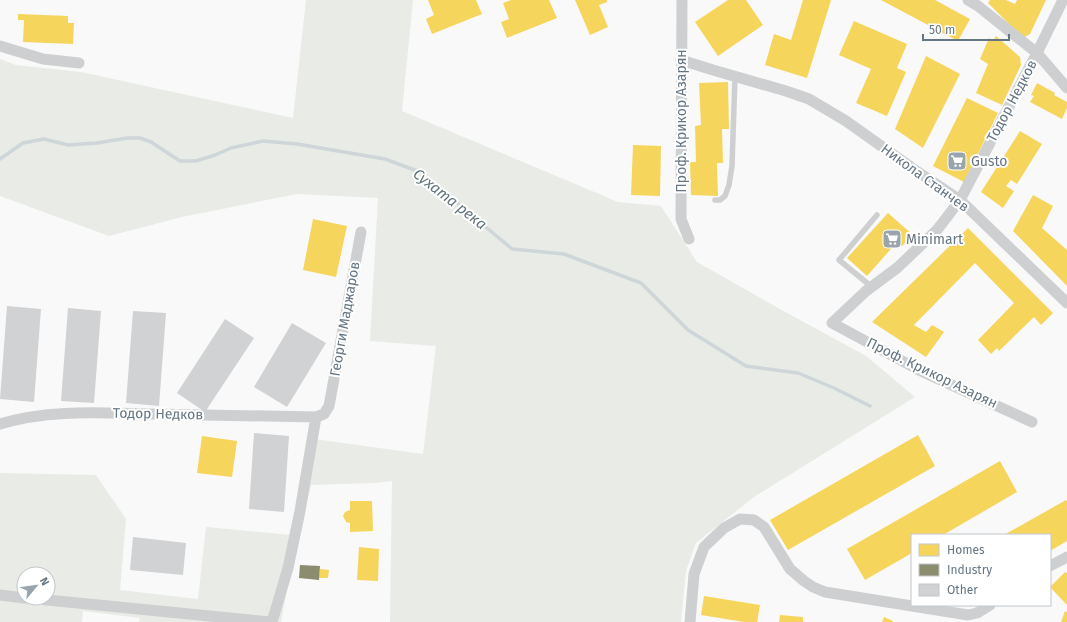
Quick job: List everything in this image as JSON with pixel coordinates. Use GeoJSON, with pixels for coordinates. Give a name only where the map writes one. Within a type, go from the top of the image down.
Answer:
{"type":"FeatureCollection","features":[{"type":"Feature","properties":{"kind":"street","name":"Проф. Крикор Азарян"},"geometry":{"type":"LineString","coordinates":[[682,0],[681,219],[689,239]]}},
{"type":"Feature","properties":{"kind":"street"},"geometry":{"type":"LineString","coordinates":[[968,0],[978,6],[1037,53],[1067,88]]}},
{"type":"Feature","properties":{"kind":"street","name":"Тодор Недков"},"geometry":{"type":"LineString","coordinates":[[832,323],[866,291],[897,268],[937,230],[960,200],[1037,53],[1062,0]]}},
{"type":"Feature","properties":{"kind":"street"},"geometry":{"type":"LineString","coordinates":[[0,46],[43,59],[79,63]]}},
{"type":"Feature","properties":{"kind":"street","name":"Никола Станчев"},"geometry":{"type":"LineString","coordinates":[[681,60],[809,99],[846,121],[960,200],[1067,303]]}},
{"type":"Feature","properties":{"kind":"street","name":"Георги Маджаров"},"geometry":{"type":"LineString","coordinates":[[316,417],[324,414],[330,406],[361,232]]}},
{"type":"Feature","properties":{"kind":"street","name":"Проф. Крикор Азарян"},"geometry":{"type":"LineString","coordinates":[[832,323],[921,371],[1032,422]]}},
{"type":"Feature","properties":{"kind":"street","name":"Тодор Недков"},"geometry":{"type":"LineString","coordinates":[[0,424],[36,416],[84,412],[316,417]]}},
{"type":"Feature","properties":{"kind":"street"},"geometry":{"type":"LineString","coordinates":[[56,601],[271,622],[288,568],[300,511],[316,417]]}},
{"type":"Feature","properties":{"kind":"street"},"geometry":{"type":"LineString","coordinates":[[690,622],[694,574],[704,547],[724,528],[740,519],[754,520],[764,527],[790,569],[813,587],[825,592],[911,606]]}},
{"type":"Feature","properties":{"kind":"street"},"geometry":{"type":"LineString","coordinates":[[1051,565],[1067,557]]}},
{"type":"Feature","properties":{"kind":"street"},"geometry":{"type":"LineString","coordinates":[[0,595],[16,597]]}},
{"type":"Feature","properties":{"kind":"street"},"geometry":{"type":"LineString","coordinates":[[912,606],[968,615],[978,613],[988,606]]}},
{"type":"Feature","properties":{"kind":"lane"},"geometry":{"type":"LineString","coordinates":[[715,200],[720,200],[725,196],[730,185],[732,166],[734,76]]}},
{"type":"Feature","properties":{"kind":"lane"},"geometry":{"type":"LineString","coordinates":[[872,287],[839,260],[877,215]]}},
{"type":"Feature","properties":{"kind":"shaded area"},"geometry":{"type":"Polygon","coordinates":[[[306,0],[413,0],[402,111],[618,202],[661,206],[697,262],[866,356],[915,397],[754,497],[696,543],[686,571],[681,622],[390,622],[392,481],[311,485],[289,579],[281,622],[139,622],[140,618],[83,611],[82,622],[0,622],[0,473],[96,475],[126,519],[120,590],[198,599],[206,527],[291,535],[307,438],[423,454],[436,346],[370,341],[378,198],[297,194],[182,217],[109,236],[0,196],[0,59],[16,65],[81,72],[293,118],[306,0]]]}},
{"type":"Feature","properties":{"kind":"building: Homes"},"geometry":{"type":"Polygon","coordinates":[[[428,0],[476,0],[482,14],[432,34],[426,19],[434,15],[428,0]]]}},
{"type":"Feature","properties":{"kind":"building: Homes"},"geometry":{"type":"Polygon","coordinates":[[[511,0],[549,0],[557,18],[507,38],[501,22],[509,19],[503,3],[511,0]]]}},
{"type":"Feature","properties":{"kind":"building: Homes"},"geometry":{"type":"Polygon","coordinates":[[[575,0],[607,0],[607,2],[599,5],[608,27],[590,35],[575,0]]]}},
{"type":"Feature","properties":{"kind":"building: Homes"},"geometry":{"type":"Polygon","coordinates":[[[728,0],[746,0],[763,25],[718,56],[695,22],[728,0]]]}},
{"type":"Feature","properties":{"kind":"building: Homes"},"geometry":{"type":"Polygon","coordinates":[[[803,0],[831,0],[807,78],[765,65],[774,34],[791,40],[803,0]]]}},
{"type":"Feature","properties":{"kind":"building: Homes"},"geometry":{"type":"Polygon","coordinates":[[[881,0],[935,0],[970,19],[958,41],[881,0]]]}},
{"type":"Feature","properties":{"kind":"building: Homes"},"geometry":{"type":"Polygon","coordinates":[[[990,0],[1006,0],[1015,4],[1017,0],[1046,0],[1030,34],[1023,38],[988,3],[990,0]]]}},
{"type":"Feature","properties":{"kind":"building: Homes"},"geometry":{"type":"Polygon","coordinates":[[[18,14],[68,16],[68,23],[74,23],[73,44],[23,42],[24,20],[18,20],[18,14]]]}},
{"type":"Feature","properties":{"kind":"building: Homes"},"geometry":{"type":"Polygon","coordinates":[[[854,21],[907,44],[897,68],[906,72],[887,116],[856,103],[871,69],[839,55],[854,21]]]}},
{"type":"Feature","properties":{"kind":"building: Homes"},"geometry":{"type":"Polygon","coordinates":[[[996,36],[1020,57],[1021,65],[1002,105],[976,93],[988,64],[980,59],[989,38],[993,41],[996,36]]]}},
{"type":"Feature","properties":{"kind":"building: Homes"},"geometry":{"type":"Polygon","coordinates":[[[926,56],[960,74],[923,148],[895,129],[926,56]]]}},
{"type":"Feature","properties":{"kind":"building: Homes"},"geometry":{"type":"Polygon","coordinates":[[[728,82],[729,129],[722,129],[723,163],[717,163],[718,196],[691,195],[690,162],[696,162],[695,126],[701,125],[699,83],[728,82]]]}},
{"type":"Feature","properties":{"kind":"building: Homes"},"geometry":{"type":"Polygon","coordinates":[[[1037,83],[1067,102],[1067,108],[1062,119],[1030,102],[1034,96],[1031,95],[1037,83]]]}},
{"type":"Feature","properties":{"kind":"building: Homes"},"geometry":{"type":"Polygon","coordinates":[[[967,98],[998,113],[964,182],[933,166],[967,98]]]}},
{"type":"Feature","properties":{"kind":"building: Homes"},"geometry":{"type":"Polygon","coordinates":[[[1020,131],[1042,144],[1017,184],[1011,180],[1006,186],[1014,191],[1003,208],[981,192],[1020,131]]]}},
{"type":"Feature","properties":{"kind":"building: Homes"},"geometry":{"type":"Polygon","coordinates":[[[633,145],[661,146],[660,196],[631,195],[633,145]]]}},
{"type":"Feature","properties":{"kind":"building: Homes"},"geometry":{"type":"Polygon","coordinates":[[[1033,195],[1053,206],[1042,228],[1067,250],[1067,286],[1013,231],[1033,195]]]}},
{"type":"Feature","properties":{"kind":"building: Homes"},"geometry":{"type":"Polygon","coordinates":[[[888,213],[913,235],[902,246],[897,242],[867,276],[847,258],[888,213]]]}},
{"type":"Feature","properties":{"kind":"building: Homes"},"geometry":{"type":"Polygon","coordinates":[[[313,219],[347,226],[336,277],[303,270],[313,219]]]}},
{"type":"Feature","properties":{"kind":"building: Homes"},"geometry":{"type":"Polygon","coordinates":[[[968,228],[1053,313],[1041,325],[1034,317],[999,351],[997,348],[991,354],[978,340],[1014,303],[975,263],[914,325],[926,332],[932,325],[944,332],[926,357],[872,322],[968,228]]]}},
{"type":"Feature","properties":{"kind":"building: Homes"},"geometry":{"type":"Polygon","coordinates":[[[918,435],[935,466],[788,550],[770,520],[918,435]]]}},
{"type":"Feature","properties":{"kind":"building: Homes"},"geometry":{"type":"Polygon","coordinates":[[[202,436],[237,441],[232,477],[197,473],[202,436]]]}},
{"type":"Feature","properties":{"kind":"building: Homes"},"geometry":{"type":"Polygon","coordinates":[[[1000,461],[1017,492],[945,534],[911,534],[911,554],[865,580],[847,549],[1000,461]]]}},
{"type":"Feature","properties":{"kind":"building: Homes"},"geometry":{"type":"Polygon","coordinates":[[[1066,500],[1067,501],[1067,541],[1051,550],[1051,534],[1006,534],[1066,500]]]}},
{"type":"Feature","properties":{"kind":"building: Homes"},"geometry":{"type":"Polygon","coordinates":[[[350,501],[372,501],[373,531],[350,532],[350,523],[346,522],[343,516],[345,512],[350,510],[350,501]]]}},
{"type":"Feature","properties":{"kind":"building: Homes"},"geometry":{"type":"Polygon","coordinates":[[[359,547],[379,549],[378,581],[357,580],[359,547]]]}},
{"type":"Feature","properties":{"kind":"building: Homes"},"geometry":{"type":"Polygon","coordinates":[[[320,569],[329,570],[328,578],[319,578],[320,569]]]}},
{"type":"Feature","properties":{"kind":"building: Homes"},"geometry":{"type":"Polygon","coordinates":[[[1065,572],[1067,573],[1067,605],[1051,588],[1051,586],[1065,572]]]}},
{"type":"Feature","properties":{"kind":"building: Homes"},"geometry":{"type":"Polygon","coordinates":[[[704,596],[760,605],[757,622],[744,622],[701,615],[704,596]]]}},
{"type":"Feature","properties":{"kind":"building: Homes"},"geometry":{"type":"Polygon","coordinates":[[[1065,611],[1067,612],[1067,622],[1061,622],[1065,611]]]}},
{"type":"Feature","properties":{"kind":"building: Homes"},"geometry":{"type":"Polygon","coordinates":[[[780,615],[803,617],[803,622],[779,622],[780,615]]]}},
{"type":"Feature","properties":{"kind":"building: Homes"},"geometry":{"type":"Polygon","coordinates":[[[884,617],[893,621],[893,622],[882,622],[884,617]]]}},
{"type":"Feature","properties":{"kind":"building: Industry"},"geometry":{"type":"Polygon","coordinates":[[[300,565],[320,566],[319,580],[299,578],[300,565]]]}},
{"type":"Feature","properties":{"kind":"building: Other"},"geometry":{"type":"Polygon","coordinates":[[[7,306],[41,309],[34,402],[0,399],[7,306]]]}},
{"type":"Feature","properties":{"kind":"building: Other"},"geometry":{"type":"Polygon","coordinates":[[[68,308],[101,311],[94,403],[61,401],[68,308]]]}},
{"type":"Feature","properties":{"kind":"building: Other"},"geometry":{"type":"Polygon","coordinates":[[[133,311],[166,313],[159,406],[126,403],[133,311]]]}},
{"type":"Feature","properties":{"kind":"building: Other"},"geometry":{"type":"Polygon","coordinates":[[[225,319],[254,338],[205,412],[177,393],[225,319]]]}},
{"type":"Feature","properties":{"kind":"building: Other"},"geometry":{"type":"Polygon","coordinates":[[[292,323],[326,343],[287,407],[254,387],[292,323]]]}},
{"type":"Feature","properties":{"kind":"building: Other"},"geometry":{"type":"Polygon","coordinates":[[[254,433],[289,436],[284,512],[249,509],[254,433]]]}},
{"type":"Feature","properties":{"kind":"building: Other"},"geometry":{"type":"Polygon","coordinates":[[[133,537],[186,543],[183,575],[130,570],[133,537]]]}},
{"type":"Feature","properties":{"kind":"waterway","name":"Сухата река"},"geometry":{"type":"LineString","coordinates":[[0,159],[23,143],[44,139],[68,145],[97,143],[127,138],[140,138],[151,142],[180,161],[196,161],[231,148],[263,141],[297,144],[385,159],[420,172],[512,249],[564,254],[641,283],[688,330],[746,366],[798,373],[834,388],[870,406]]}},
{"type":"Feature","properties":{"kind":"place","name":"Gusto"},"geometry":{"type":"Point","coordinates":[957,161]}},
{"type":"Feature","properties":{"kind":"place","name":"Minimart"},"geometry":{"type":"Point","coordinates":[892,239]}}]}
